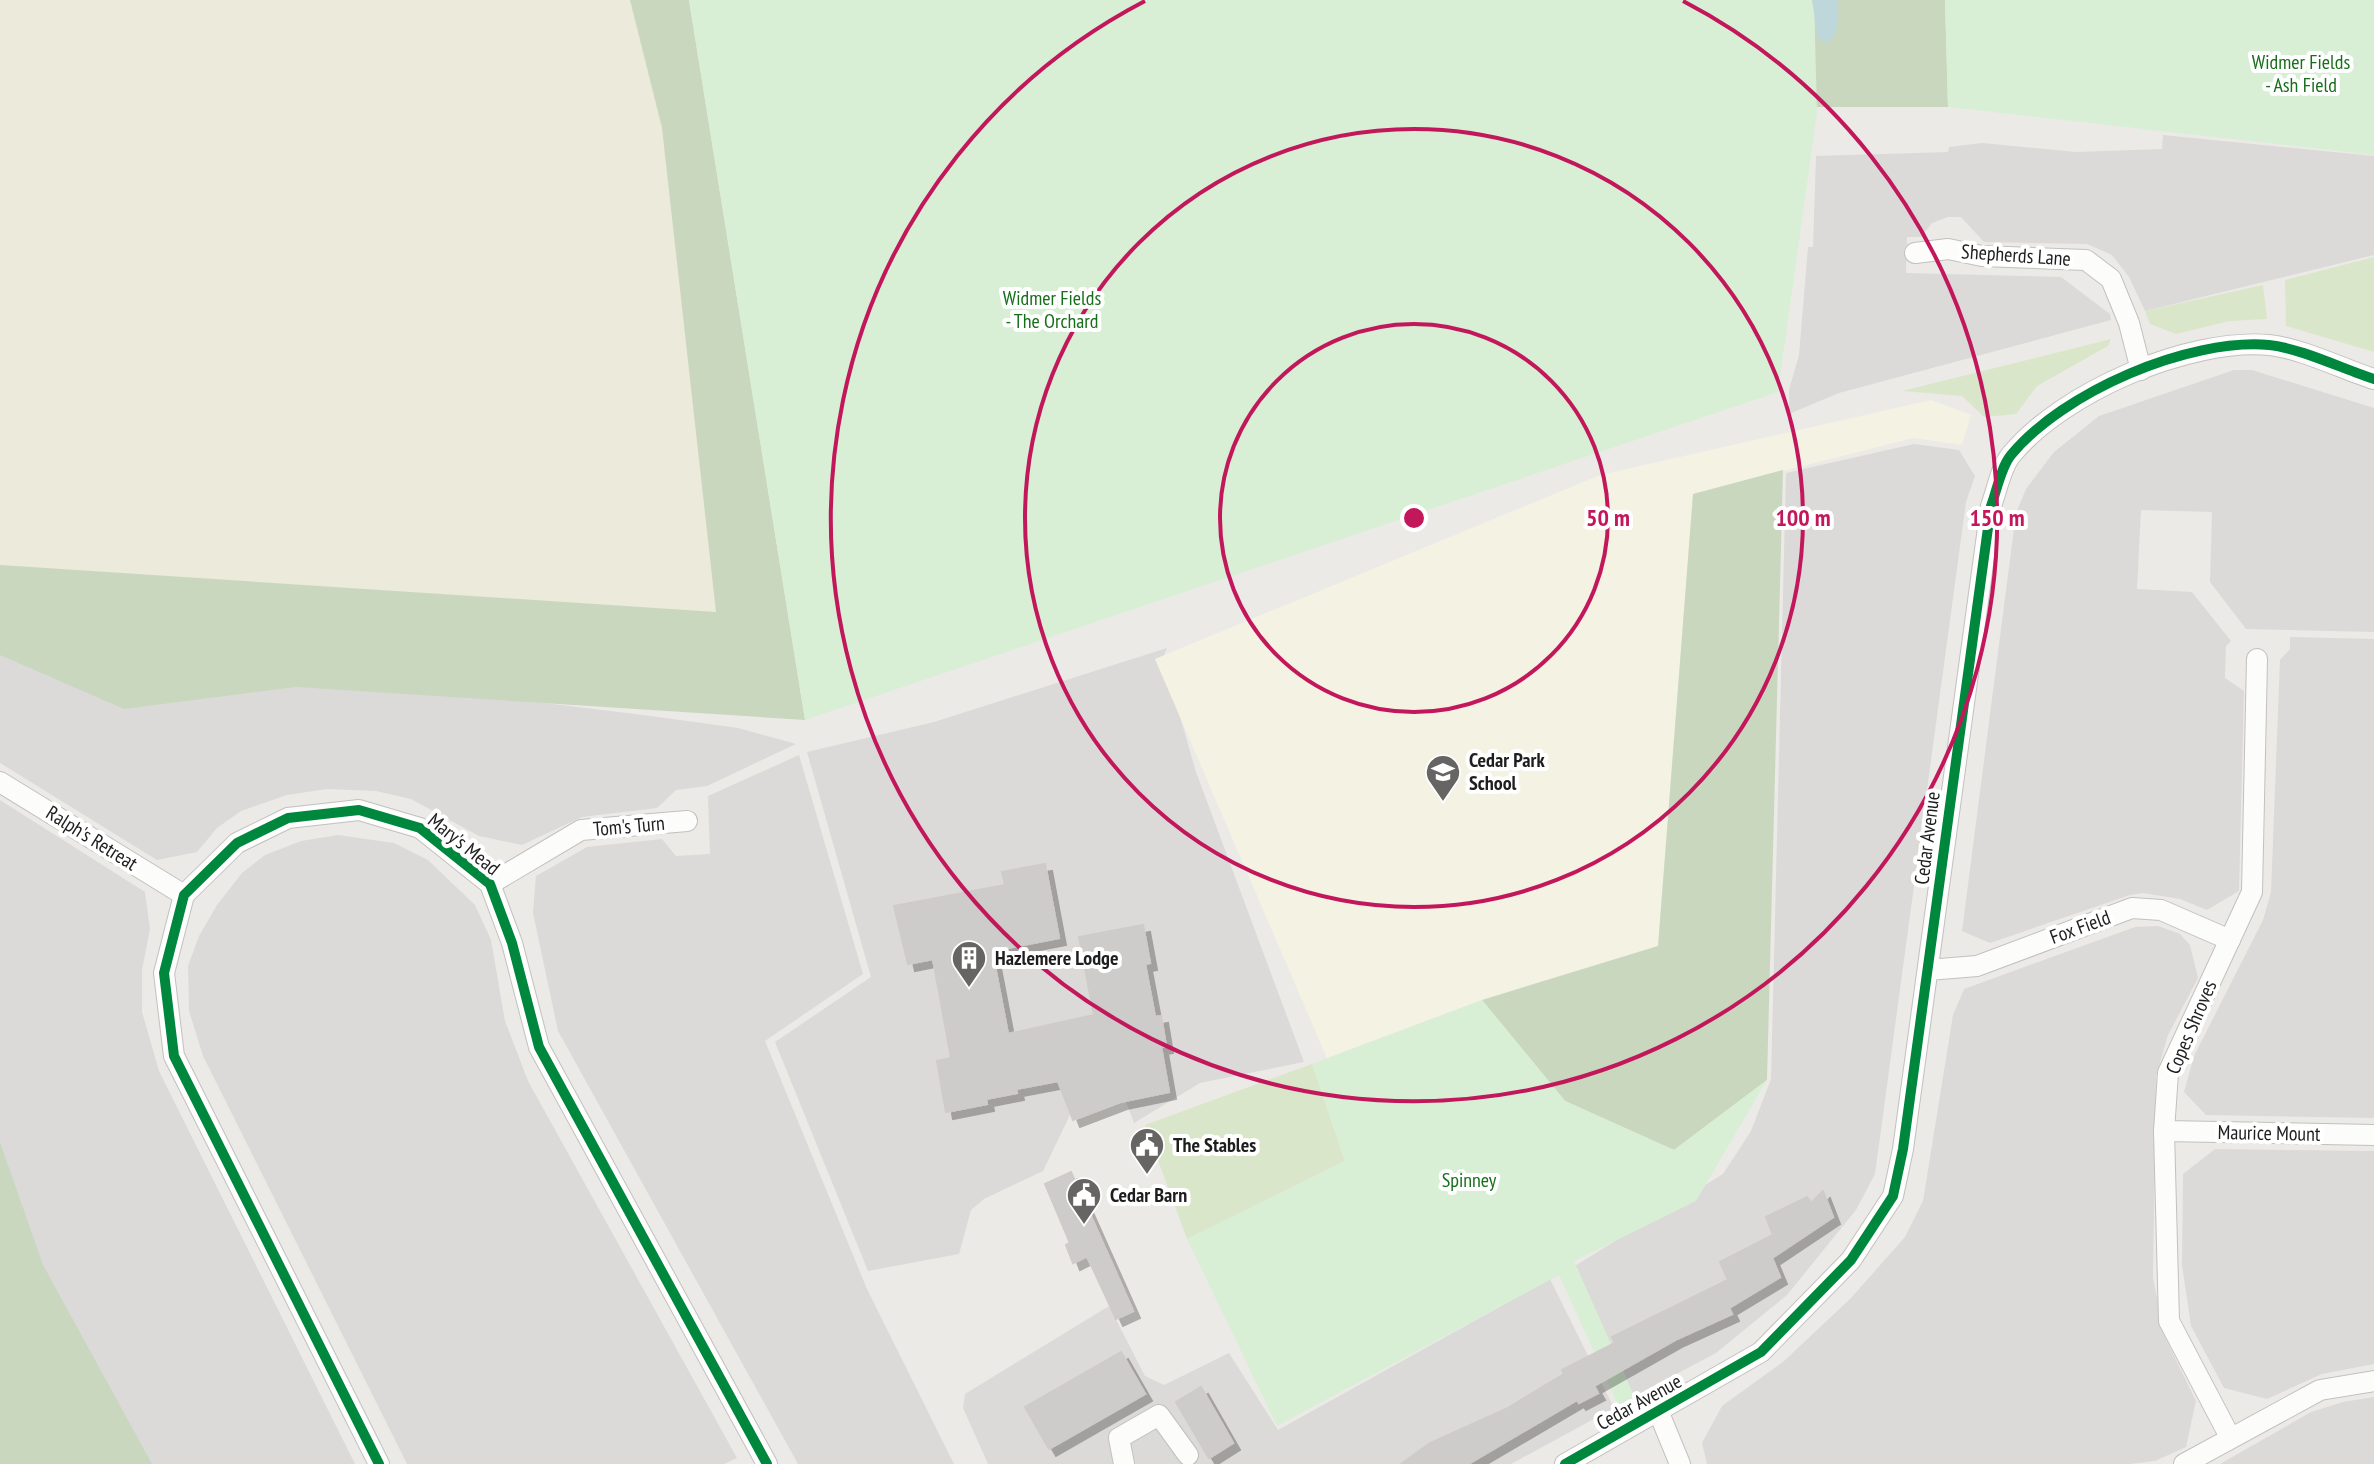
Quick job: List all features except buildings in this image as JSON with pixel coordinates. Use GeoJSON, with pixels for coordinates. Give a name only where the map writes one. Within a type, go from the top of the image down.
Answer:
{"type":"FeatureCollection","features":[{"type":"Feature","properties":{"kind":"street","name":"Shepherds Lane"},"geometry":{"type":"LineString","coordinates":[[1915,253],[1948,249],[1982,256],[2086,260],[2111,279],[2129,323],[2141,370]]}},
{"type":"Feature","properties":{"kind":"street","name":"Cedar Avenue"},"geometry":{"type":"LineString","coordinates":[[1568,1463],[1761,1352],[1851,1260],[1893,1196],[1903,1149],[1964,680],[1991,506],[2009,456],[2042,426],[2093,391],[2141,370],[2213,347],[2271,345],[2374,379]]}},
{"type":"Feature","properties":{"kind":"street","name":"Copes Shroves"},"geometry":{"type":"LineString","coordinates":[[2230,1437],[2169,1321],[2164,1131],[2168,1073],[2252,892],[2257,659]]}},
{"type":"Feature","properties":{"kind":"street","name":"Ralph's Retreat"},"geometry":{"type":"LineString","coordinates":[[0,782],[184,895]]}},
{"type":"Feature","properties":{"kind":"street","name":"Mary's Mead"},"geometry":{"type":"LineString","coordinates":[[184,895],[237,843],[288,818],[359,810],[420,828],[490,884],[512,943],[539,1047],[767,1464]]}},
{"type":"Feature","properties":{"kind":"street","name":"Tom's Turn"},"geometry":{"type":"LineString","coordinates":[[490,884],[581,830],[687,821]]}},
{"type":"Feature","properties":{"kind":"street"},"geometry":{"type":"LineString","coordinates":[[184,895],[164,973],[174,1056],[379,1464]]}},
{"type":"Feature","properties":{"kind":"street","name":"Fox Field"},"geometry":{"type":"LineString","coordinates":[[1928,970],[1977,966],[2132,908],[2161,910],[2230,940]]}},
{"type":"Feature","properties":{"kind":"street","name":"Maurice Mount"},"geometry":{"type":"LineString","coordinates":[[2164,1131],[2374,1135]]}},
{"type":"Feature","properties":{"kind":"street"},"geometry":{"type":"LineString","coordinates":[[2184,1464],[2320,1390],[2374,1381]]}},
{"type":"Feature","properties":{"kind":"street"},"geometry":{"type":"LineString","coordinates":[[1659,1413],[1680,1464]]}},
{"type":"Feature","properties":{"kind":"street"},"geometry":{"type":"LineString","coordinates":[[1124,1464],[1119,1438],[1159,1415],[1188,1455]]}},
{"type":"Feature","properties":{"kind":"shaded area"},"geometry":{"type":"Polygon","coordinates":[[[0,0],[630,0],[662,128],[716,613],[0,566],[0,0]]]}},
{"type":"Feature","properties":{"kind":"shaded area"},"geometry":{"type":"Polygon","coordinates":[[[2163,135],[2374,156],[2374,255],[2145,311],[2129,277],[2112,255],[2087,244],[1984,242],[1961,217],[1948,217],[1932,223],[1921,237],[1907,237],[1906,273],[2061,277],[2110,314],[2111,320],[1839,393],[1789,414],[1789,390],[1799,355],[1808,247],[1813,247],[1816,156],[1948,152],[1949,147],[1982,143],[2076,152],[2162,149],[2163,135]]]}},
{"type":"Feature","properties":{"kind":"shaded area"},"geometry":{"type":"Polygon","coordinates":[[[2234,370],[2252,370],[2374,408],[2374,632],[2246,629],[2210,582],[2212,512],[2141,510],[2137,589],[2192,592],[2231,641],[2226,646],[2225,678],[2244,691],[2239,891],[2207,910],[2180,899],[2143,893],[2130,895],[1990,943],[1962,931],[2016,513],[2026,489],[2054,452],[2099,416],[2234,370]]]}},
{"type":"Feature","properties":{"kind":"shaded area","name":"Cedar Park School"},"geometry":{"type":"Polygon","coordinates":[[[1931,400],[1971,415],[1962,445],[1913,438],[1693,494],[1658,946],[1482,1000],[1327,1058],[1155,659],[1600,475],[1931,400]]]}},
{"type":"Feature","properties":{"kind":"shaded area"},"geometry":{"type":"Polygon","coordinates":[[[1914,444],[1959,450],[1975,476],[1966,502],[1875,1174],[1856,1210],[1787,1295],[1716,1353],[1633,1397],[1570,1269],[1723,1174],[1751,1131],[1771,1079],[1786,473],[1914,444]]]}},
{"type":"Feature","properties":{"kind":"shaded area"},"geometry":{"type":"Polygon","coordinates":[[[0,636],[651,716],[738,728],[796,744],[707,786],[676,790],[657,808],[582,817],[522,845],[479,836],[411,799],[376,791],[327,789],[287,795],[241,811],[217,828],[197,852],[157,860],[0,763],[0,636]]]}},
{"type":"Feature","properties":{"kind":"shaded area"},"geometry":{"type":"Polygon","coordinates":[[[2290,637],[2374,639],[2374,1118],[2206,1115],[2184,1092],[2194,1056],[2263,920],[2271,892],[2280,660],[2290,649],[2290,637]]]}},
{"type":"Feature","properties":{"kind":"shaded area"},"geometry":{"type":"Polygon","coordinates":[[[1167,648],[1163,658],[1196,772],[1304,1062],[1200,1083],[1134,1123],[1118,1080],[1064,1096],[1070,1115],[1043,1171],[984,1199],[971,1210],[959,1254],[868,1271],[775,1042],[871,977],[807,752],[934,722],[1167,648]]]}},
{"type":"Feature","properties":{"kind":"shaded area"},"geometry":{"type":"Polygon","coordinates":[[[799,755],[863,974],[765,1041],[867,1289],[954,1464],[798,1464],[558,1031],[533,913],[536,876],[587,847],[662,839],[676,856],[710,854],[708,796],[799,755]]]}},
{"type":"Feature","properties":{"kind":"shaded area"},"geometry":{"type":"Polygon","coordinates":[[[0,800],[145,892],[150,929],[142,970],[142,1012],[159,1071],[355,1464],[150,1464],[74,1330],[0,1178],[0,800]]]}},
{"type":"Feature","properties":{"kind":"shaded area"},"geometry":{"type":"Polygon","coordinates":[[[338,835],[394,843],[428,860],[475,905],[491,940],[505,1021],[528,1081],[737,1458],[724,1464],[407,1464],[203,1056],[189,1011],[188,966],[199,936],[217,905],[242,873],[265,855],[301,841],[338,835]]]}},
{"type":"Feature","properties":{"kind":"shaded area"},"geometry":{"type":"Polygon","coordinates":[[[2158,926],[2180,934],[2190,945],[2198,978],[2168,1035],[2156,1076],[2153,1278],[2165,1337],[2196,1401],[2186,1447],[2155,1461],[2129,1464],[1707,1464],[1702,1443],[1722,1406],[1784,1361],[1851,1298],[1905,1237],[1923,1201],[1953,1015],[1964,989],[2135,927],[2158,926]]]}},
{"type":"Feature","properties":{"kind":"shaded area"},"geometry":{"type":"Polygon","coordinates":[[[2215,1149],[2374,1151],[2374,1364],[2322,1374],[2267,1399],[2224,1388],[2191,1326],[2182,1265],[2183,1174],[2215,1149]]]}},
{"type":"Feature","properties":{"kind":"shaded area"},"geometry":{"type":"Polygon","coordinates":[[[1550,1279],[1614,1408],[1511,1464],[988,1464],[963,1408],[965,1394],[1109,1306],[1145,1376],[1164,1385],[1229,1353],[1278,1430],[1550,1279]]]}},
{"type":"Feature","properties":{"kind":"shaded area"},"geometry":{"type":"Polygon","coordinates":[[[2374,1397],[2374,1464],[2220,1464],[2311,1412],[2374,1397]]]}},
{"type":"Feature","properties":{"kind":"green space"},"geometry":{"type":"Polygon","coordinates":[[[630,0],[689,0],[805,720],[296,687],[124,709],[0,655],[0,565],[716,612],[662,128],[630,0]]]}},
{"type":"Feature","properties":{"kind":"green space","name":"Widmer Fields - The Orchard"},"geometry":{"type":"Polygon","coordinates":[[[689,0],[1814,0],[1817,113],[1778,392],[805,720],[689,0]]]}},
{"type":"Feature","properties":{"kind":"green space"},"geometry":{"type":"Polygon","coordinates":[[[1814,0],[1945,0],[1948,107],[1815,107],[1814,0]]]}},
{"type":"Feature","properties":{"kind":"green space","name":"Widmer Fields - Ash Field"},"geometry":{"type":"Polygon","coordinates":[[[1945,0],[2374,0],[2374,155],[1948,107],[1945,0]]]}},
{"type":"Feature","properties":{"kind":"green space"},"geometry":{"type":"Polygon","coordinates":[[[2374,257],[2374,352],[2286,326],[2285,280],[2374,257]]]}},
{"type":"Feature","properties":{"kind":"green space"},"geometry":{"type":"Polygon","coordinates":[[[2263,285],[2267,319],[2230,321],[2176,334],[2150,324],[2145,311],[2263,285]]]}},
{"type":"Feature","properties":{"kind":"green space"},"geometry":{"type":"Polygon","coordinates":[[[2111,339],[2108,346],[2037,386],[2016,414],[1984,417],[1962,396],[1902,391],[2111,339]]]}},
{"type":"Feature","properties":{"kind":"green space"},"geometry":{"type":"Polygon","coordinates":[[[1783,470],[1767,1080],[1674,1150],[1565,1101],[1482,1000],[1658,946],[1693,494],[1783,470]]]}},
{"type":"Feature","properties":{"kind":"green space","name":"Spinney"},"geometry":{"type":"Polygon","coordinates":[[[1482,1000],[1565,1101],[1674,1150],[1767,1080],[1696,1201],[1574,1261],[1636,1400],[1620,1409],[1559,1275],[1277,1426],[1187,1239],[1345,1161],[1312,1064],[1482,1000]]]}},
{"type":"Feature","properties":{"kind":"green space"},"geometry":{"type":"Polygon","coordinates":[[[1312,1064],[1345,1161],[1187,1239],[1145,1125],[1312,1064]]]}},
{"type":"Feature","properties":{"kind":"green space"},"geometry":{"type":"Polygon","coordinates":[[[0,1142],[43,1265],[152,1464],[0,1464],[0,1142]]]}},
{"type":"Feature","properties":{"kind":"water"},"geometry":{"type":"Polygon","coordinates":[[[1812,0],[1838,0],[1836,28],[1828,43],[1818,39],[1812,0]]]}},
{"type":"Feature","properties":{"kind":"cycle path"},"geometry":{"type":"LineString","coordinates":[[1565,1464],[1761,1352],[1851,1260],[1893,1196],[1903,1149],[1991,506],[2011,455],[2062,410],[2094,391],[2165,360],[2202,350],[2237,345],[2281,347],[2374,379]]}},
{"type":"Feature","properties":{"kind":"cycle path"},"geometry":{"type":"LineString","coordinates":[[379,1464],[174,1056],[164,973],[184,895],[237,843],[288,818],[359,810],[420,828],[490,884],[512,943],[539,1047],[767,1464]]}},
{"type":"Feature","properties":{"kind":"place","name":"Cedar Park School"},"geometry":{"type":"Point","coordinates":[1443,803]}},
{"type":"Feature","properties":{"kind":"place","name":"Hazlemere Lodge"},"geometry":{"type":"Point","coordinates":[969,989]}},
{"type":"Feature","properties":{"kind":"place","name":"The Stables"},"geometry":{"type":"Point","coordinates":[1147,1176]}},
{"type":"Feature","properties":{"kind":"place","name":"Cedar Barn"},"geometry":{"type":"Point","coordinates":[1084,1226]}}]}
